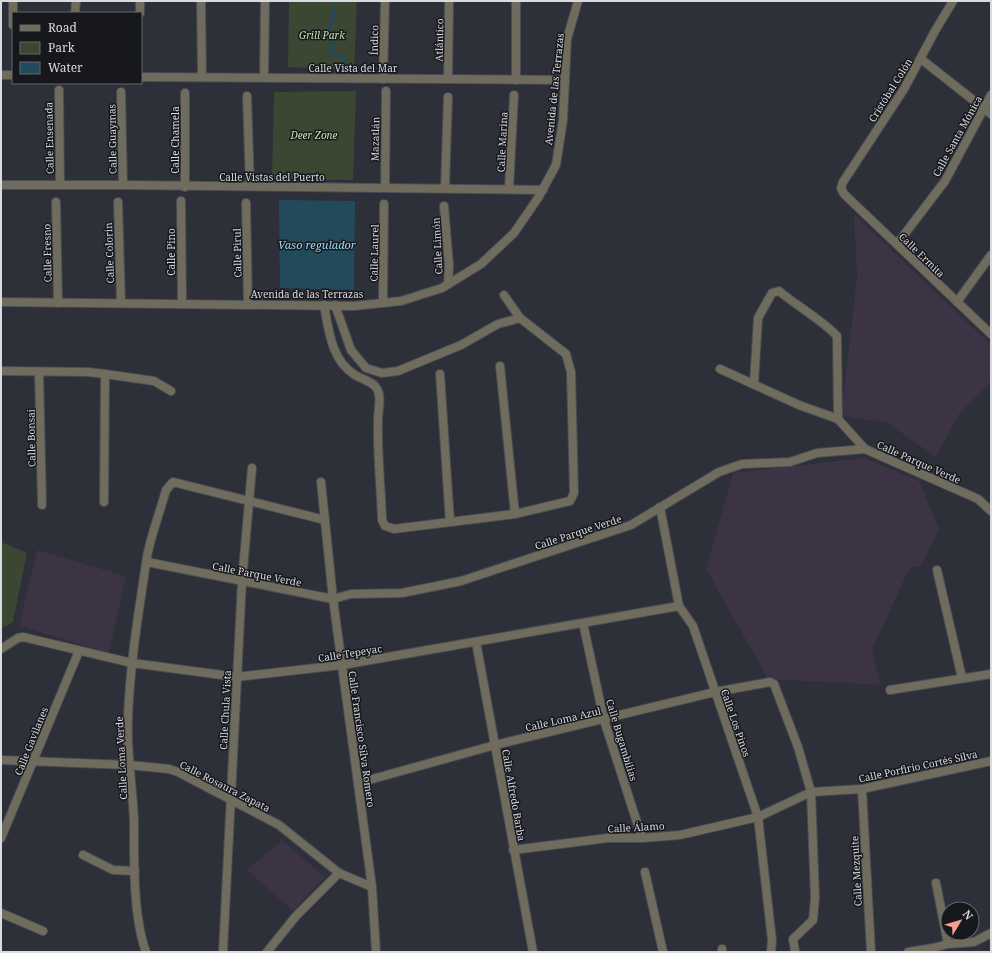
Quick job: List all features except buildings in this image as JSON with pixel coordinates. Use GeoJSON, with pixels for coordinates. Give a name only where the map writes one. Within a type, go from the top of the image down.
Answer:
{"type":"FeatureCollection","features":[{"type":"Feature","properties":{"kind":"street"},"geometry":{"type":"LineString","coordinates":[[13,1],[13,12]]}},
{"type":"Feature","properties":{"kind":"street"},"geometry":{"type":"LineString","coordinates":[[76,1],[76,12]]}},
{"type":"Feature","properties":{"kind":"street"},"geometry":{"type":"LineString","coordinates":[[140,1],[140,12]]}},
{"type":"Feature","properties":{"kind":"street"},"geometry":{"type":"LineString","coordinates":[[201,1],[202,77]]}},
{"type":"Feature","properties":{"kind":"street"},"geometry":{"type":"LineString","coordinates":[[264,78],[265,1]]}},
{"type":"Feature","properties":{"kind":"street","name":"Índico"},"geometry":{"type":"LineString","coordinates":[[383,79],[385,1]]}},
{"type":"Feature","properties":{"kind":"street","name":"Atlántico"},"geometry":{"type":"LineString","coordinates":[[448,79],[449,1]]}},
{"type":"Feature","properties":{"kind":"street"},"geometry":{"type":"LineString","coordinates":[[516,1],[516,80]]}},
{"type":"Feature","properties":{"kind":"street","name":"Avenida de las Terrazas"},"geometry":{"type":"LineString","coordinates":[[1,302],[354,306],[400,301],[442,288],[481,264],[514,233],[543,190],[556,165],[564,120],[567,39],[578,1]]}},
{"type":"Feature","properties":{"kind":"street","name":"Cristóbal Colón"},"geometry":{"type":"LineString","coordinates":[[841,188],[843,182],[904,89],[934,31],[953,1]]}},
{"type":"Feature","properties":{"kind":"street"},"geometry":{"type":"LineString","coordinates":[[921,58],[991,114]]}},
{"type":"Feature","properties":{"kind":"street"},"geometry":{"type":"LineString","coordinates":[[1,75],[12,75]]}},
{"type":"Feature","properties":{"kind":"street","name":"Calle Vista del Mar"},"geometry":{"type":"LineString","coordinates":[[142,77],[565,80]]}},
{"type":"Feature","properties":{"kind":"street","name":"Calle Ensenada"},"geometry":{"type":"LineString","coordinates":[[59,90],[60,186]]}},
{"type":"Feature","properties":{"kind":"street","name":"Mazatlán"},"geometry":{"type":"LineString","coordinates":[[385,188],[386,91]]}},
{"type":"Feature","properties":{"kind":"street","name":"Calle Guaymas"},"geometry":{"type":"LineString","coordinates":[[121,92],[123,185]]}},
{"type":"Feature","properties":{"kind":"street","name":"Calle Chamela"},"geometry":{"type":"LineString","coordinates":[[185,93],[185,187]]}},
{"type":"Feature","properties":{"kind":"street","name":"Calle Marina"},"geometry":{"type":"LineString","coordinates":[[509,189],[514,95]]}},
{"type":"Feature","properties":{"kind":"street","name":"Calle Santa Mónica"},"geometry":{"type":"LineString","coordinates":[[897,244],[945,181],[991,95]]}},
{"type":"Feature","properties":{"kind":"street"},"geometry":{"type":"LineString","coordinates":[[247,96],[250,186]]}},
{"type":"Feature","properties":{"kind":"street"},"geometry":{"type":"LineString","coordinates":[[445,188],[448,97]]}},
{"type":"Feature","properties":{"kind":"street","name":"Calle Vistas del Puerto"},"geometry":{"type":"LineString","coordinates":[[1,186],[123,185],[185,187],[250,186],[543,190]]}},
{"type":"Feature","properties":{"kind":"street","name":"Calle Ermita"},"geometry":{"type":"LineString","coordinates":[[841,188],[844,194],[991,334]]}},
{"type":"Feature","properties":{"kind":"street","name":"Calle Pino"},"geometry":{"type":"LineString","coordinates":[[181,201],[182,304]]}},
{"type":"Feature","properties":{"kind":"street","name":"Calle Fresno"},"geometry":{"type":"LineString","coordinates":[[56,202],[58,303]]}},
{"type":"Feature","properties":{"kind":"street","name":"Calle Colorin"},"geometry":{"type":"LineString","coordinates":[[118,202],[121,303]]}},
{"type":"Feature","properties":{"kind":"street","name":"Calle Pirul"},"geometry":{"type":"LineString","coordinates":[[246,203],[248,304]]}},
{"type":"Feature","properties":{"kind":"street","name":"Calle Laurel"},"geometry":{"type":"LineString","coordinates":[[383,302],[384,204]]}},
{"type":"Feature","properties":{"kind":"street","name":"Calle Limón"},"geometry":{"type":"LineString","coordinates":[[444,206],[449,265],[448,284]]}},
{"type":"Feature","properties":{"kind":"street"},"geometry":{"type":"LineString","coordinates":[[957,302],[991,255]]}},
{"type":"Feature","properties":{"kind":"street"},"geometry":{"type":"LineString","coordinates":[[754,384],[758,318],[772,293],[778,291],[799,308],[830,329],[837,336],[838,419]]}},
{"type":"Feature","properties":{"kind":"street"},"geometry":{"type":"LineString","coordinates":[[324,305],[331,340],[337,358],[344,367],[354,375],[377,389],[379,394],[378,420],[382,520],[385,526],[394,529],[515,514],[564,503],[570,500],[574,493],[571,372],[566,354],[520,318],[504,295]]}},
{"type":"Feature","properties":{"kind":"street"},"geometry":{"type":"LineString","coordinates":[[335,305],[351,350],[366,368],[382,373],[398,371],[461,345],[498,324],[520,318]]}},
{"type":"Feature","properties":{"kind":"street"},"geometry":{"type":"LineString","coordinates":[[500,366],[515,514]]}},
{"type":"Feature","properties":{"kind":"street"},"geometry":{"type":"LineString","coordinates":[[720,369],[799,405],[838,419],[865,449]]}},
{"type":"Feature","properties":{"kind":"street"},"geometry":{"type":"LineString","coordinates":[[1,371],[88,372],[154,381],[171,391]]}},
{"type":"Feature","properties":{"kind":"street","name":"Calle Bonsai"},"geometry":{"type":"LineString","coordinates":[[39,372],[42,505]]}},
{"type":"Feature","properties":{"kind":"street"},"geometry":{"type":"LineString","coordinates":[[104,502],[105,374]]}},
{"type":"Feature","properties":{"kind":"street"},"geometry":{"type":"LineString","coordinates":[[440,374],[450,522]]}},
{"type":"Feature","properties":{"kind":"street","name":"Calle Parque Verde"},"geometry":{"type":"LineString","coordinates":[[147,562],[333,599],[351,594],[402,593],[461,581],[630,525],[719,472],[742,464],[790,462],[817,453],[865,449],[978,499],[991,511]]}},
{"type":"Feature","properties":{"kind":"street","name":"Calle Chula Vista"},"geometry":{"type":"LineString","coordinates":[[224,952],[242,581],[252,468]]}},
{"type":"Feature","properties":{"kind":"street","name":"Calle Loma Verde"},"geometry":{"type":"LineString","coordinates":[[146,952],[141,938],[134,871],[133,794],[129,766],[128,718],[132,663],[147,562],[166,490],[173,482],[249,500]]}},
{"type":"Feature","properties":{"kind":"street","name":"Calle Francisco Silva Romero"},"geometry":{"type":"LineString","coordinates":[[321,482],[333,599],[372,887],[376,952]]}},
{"type":"Feature","properties":{"kind":"street"},"geometry":{"type":"LineString","coordinates":[[249,500],[325,520]]}},
{"type":"Feature","properties":{"kind":"street","name":"Calle Los Pinos"},"geometry":{"type":"LineString","coordinates":[[660,507],[679,606],[693,626],[758,817],[772,940],[771,952]]}},
{"type":"Feature","properties":{"kind":"street"},"geometry":{"type":"LineString","coordinates":[[937,570],[962,678]]}},
{"type":"Feature","properties":{"kind":"street","name":"Calle Tepeyac"},"geometry":{"type":"LineString","coordinates":[[1,649],[18,638],[23,637],[132,663],[237,677],[342,665],[679,606]]}},
{"type":"Feature","properties":{"kind":"street","name":"Calle Bugambilias"},"geometry":{"type":"LineString","coordinates":[[583,623],[604,720],[642,838]]}},
{"type":"Feature","properties":{"kind":"street","name":"Calle Alfredo Barba"},"geometry":{"type":"LineString","coordinates":[[476,642],[532,952]]}},
{"type":"Feature","properties":{"kind":"street","name":"Calle Gavilanes"},"geometry":{"type":"LineString","coordinates":[[1,838],[79,651]]}},
{"type":"Feature","properties":{"kind":"street"},"geometry":{"type":"LineString","coordinates":[[890,690],[991,674]]}},
{"type":"Feature","properties":{"kind":"street","name":"Calle Loma Azul"},"geometry":{"type":"LineString","coordinates":[[358,782],[495,746],[715,692],[770,682],[774,684],[798,747],[811,792]]}},
{"type":"Feature","properties":{"kind":"street","name":"Calle Rosaura Zapata"},"geometry":{"type":"LineString","coordinates":[[1,760],[169,769],[231,799],[278,825],[339,873],[372,887]]}},
{"type":"Feature","properties":{"kind":"street","name":"Calle Porfirio Cortés Silva"},"geometry":{"type":"LineString","coordinates":[[758,817],[811,792],[862,790],[991,761]]}},
{"type":"Feature","properties":{"kind":"street","name":"Calle Mezquite"},"geometry":{"type":"LineString","coordinates":[[862,790],[871,952]]}},
{"type":"Feature","properties":{"kind":"street"},"geometry":{"type":"LineString","coordinates":[[795,951],[793,940],[813,920],[815,898],[811,792]]}},
{"type":"Feature","properties":{"kind":"street","name":"Calle Álamo"},"geometry":{"type":"LineString","coordinates":[[513,850],[608,838],[642,838],[680,834],[758,817]]}},
{"type":"Feature","properties":{"kind":"street"},"geometry":{"type":"LineString","coordinates":[[83,855],[113,870],[134,871]]}},
{"type":"Feature","properties":{"kind":"street"},"geometry":{"type":"LineString","coordinates":[[645,872],[663,952]]}},
{"type":"Feature","properties":{"kind":"street"},"geometry":{"type":"LineString","coordinates":[[267,952],[296,916],[339,873]]}},
{"type":"Feature","properties":{"kind":"street"},"geometry":{"type":"LineString","coordinates":[[936,884],[948,944]]}},
{"type":"Feature","properties":{"kind":"street"},"geometry":{"type":"LineString","coordinates":[[1,913],[44,931]]}},
{"type":"Feature","properties":{"kind":"street"},"geometry":{"type":"LineString","coordinates":[[908,952],[948,944],[974,942],[991,933]]}},
{"type":"Feature","properties":{"kind":"shaded area"},"geometry":{"type":"Polygon","coordinates":[[[854,214],[991,345],[991,381],[959,414],[936,457],[886,422],[841,416],[857,277],[854,214]]]}},
{"type":"Feature","properties":{"kind":"shaded area"},"geometry":{"type":"Polygon","coordinates":[[[864,458],[919,481],[939,529],[921,566],[910,567],[872,650],[881,685],[768,679],[706,569],[733,473],[864,458]]]}},
{"type":"Feature","properties":{"kind":"shaded area"},"geometry":{"type":"Polygon","coordinates":[[[37,550],[126,576],[109,653],[19,626],[37,550]]]}},
{"type":"Feature","properties":{"kind":"shaded area"},"geometry":{"type":"Polygon","coordinates":[[[282,840],[325,877],[293,911],[247,870],[282,840]]]}},
{"type":"Feature","properties":{"kind":"green space","name":"Grill Park"},"geometry":{"type":"Polygon","coordinates":[[[289,1],[357,1],[354,70],[288,67],[289,1]]]}},
{"type":"Feature","properties":{"kind":"green space","name":"Deer Zone"},"geometry":{"type":"Polygon","coordinates":[[[356,91],[353,180],[272,179],[274,92],[356,91]]]}},
{"type":"Feature","properties":{"kind":"green space"},"geometry":{"type":"Polygon","coordinates":[[[1,542],[27,553],[13,622],[1,629],[1,542]]]}},
{"type":"Feature","properties":{"kind":"water"},"geometry":{"type":"Polygon","coordinates":[[[330,1],[332,1],[336,12],[331,30],[334,52],[344,56],[349,65],[345,66],[341,57],[330,56],[328,29],[333,11],[330,1]]]}},
{"type":"Feature","properties":{"kind":"water","name":"Vaso regulador"},"geometry":{"type":"Polygon","coordinates":[[[279,200],[355,201],[354,290],[280,288],[279,200]]]}}]}
